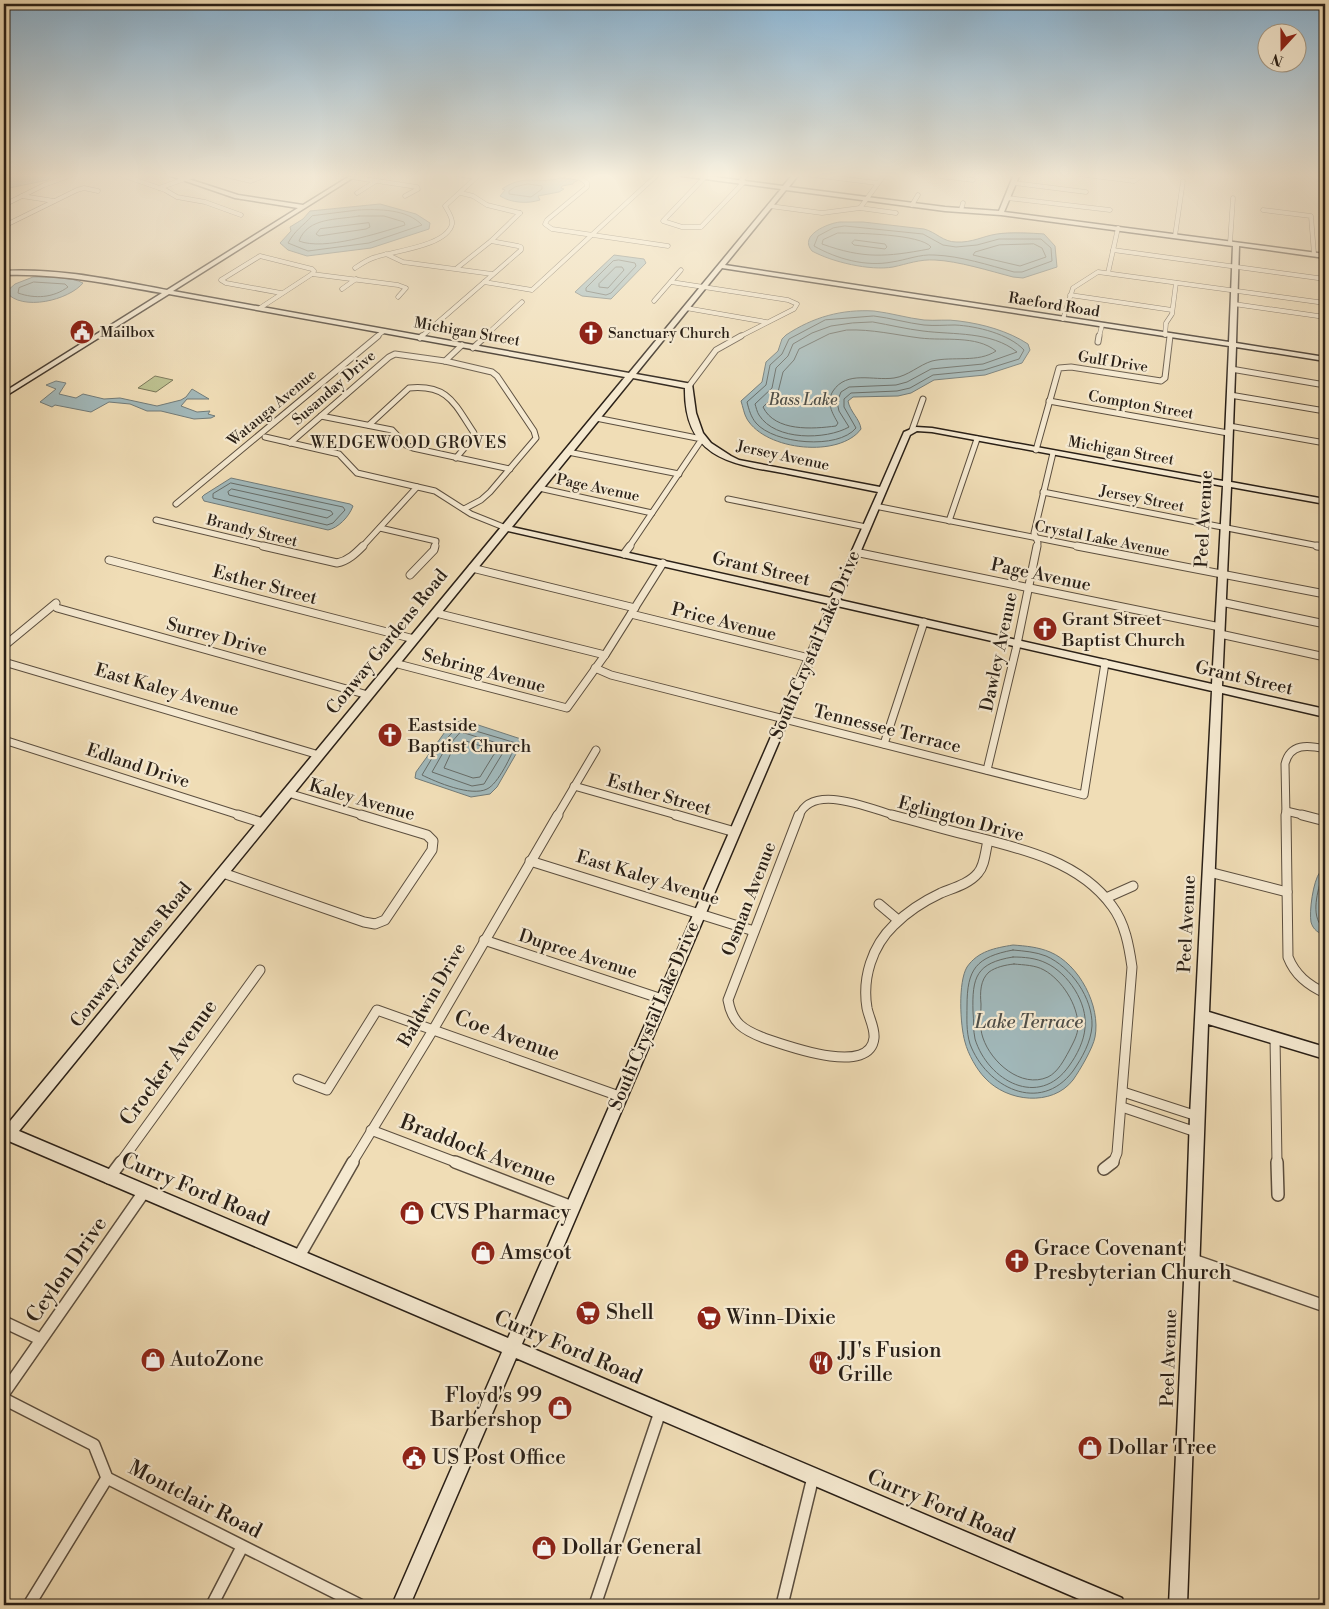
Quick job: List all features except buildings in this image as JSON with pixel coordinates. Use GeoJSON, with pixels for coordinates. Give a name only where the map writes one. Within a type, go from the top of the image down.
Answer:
{"type":"FeatureCollection","features":[{"type":"Feature","properties":{"kind":"street"},"geometry":{"type":"LineString","coordinates":[[4,395],[230,249]]}},
{"type":"Feature","properties":{"kind":"street"},"geometry":{"type":"LineString","coordinates":[[166,291],[236,249]]}},
{"type":"Feature","properties":{"kind":"street"},"geometry":{"type":"LineString","coordinates":[[356,268],[369,259],[405,249]]}},
{"type":"Feature","properties":{"kind":"street"},"geometry":{"type":"LineString","coordinates":[[457,268],[480,249]]}},
{"type":"Feature","properties":{"kind":"street"},"geometry":{"type":"LineString","coordinates":[[420,338],[521,249]]}},
{"type":"Feature","properties":{"kind":"street"},"geometry":{"type":"LineString","coordinates":[[484,282],[532,290],[577,249]]}},
{"type":"Feature","properties":{"kind":"street","name":"Conway Gardens Road"},"geometry":{"type":"LineString","coordinates":[[6,1133],[223,873],[394,662],[596,418],[629,375],[734,249]]}},
{"type":"Feature","properties":{"kind":"street","name":"Peel Avenue"},"geometry":{"type":"LineString","coordinates":[[1178,1605],[1193,1260],[1196,1124],[1209,872],[1221,575],[1227,485],[1234,304],[1233,249]]}},
{"type":"Feature","properties":{"kind":"street"},"geometry":{"type":"LineString","coordinates":[[1274,249],[1325,256]]}},
{"type":"Feature","properties":{"kind":"street"},"geometry":{"type":"LineString","coordinates":[[1314,249],[1314,254]]}},
{"type":"Feature","properties":{"kind":"street"},"geometry":{"type":"LineString","coordinates":[[1108,273],[1114,250],[1325,279]]}},
{"type":"Feature","properties":{"kind":"street"},"geometry":{"type":"LineString","coordinates":[[386,254],[403,262],[492,274]]}},
{"type":"Feature","properties":{"kind":"street"},"geometry":{"type":"LineString","coordinates":[[281,293],[226,283],[221,280],[260,256],[308,268],[314,271],[312,274]]}},
{"type":"Feature","properties":{"kind":"street","name":"Raeford Road"},"geometry":{"type":"LineString","coordinates":[[720,266],[1325,360]]}},
{"type":"Feature","properties":{"kind":"street"},"geometry":{"type":"LineString","coordinates":[[654,300],[680,270]]}},
{"type":"Feature","properties":{"kind":"street","name":"Michigan Street"},"geometry":{"type":"LineString","coordinates":[[4,272],[70,275],[689,386]]}},
{"type":"Feature","properties":{"kind":"street"},"geometry":{"type":"LineString","coordinates":[[1064,319],[1070,295],[1075,285],[1088,280],[1098,272],[1325,303]]}},
{"type":"Feature","properties":{"kind":"street"},"geometry":{"type":"LineString","coordinates":[[260,308],[312,274],[398,285],[406,288],[398,297]]}},
{"type":"Feature","properties":{"kind":"street"},"geometry":{"type":"LineString","coordinates":[[342,288],[356,279]]}},
{"type":"Feature","properties":{"kind":"street"},"geometry":{"type":"LineString","coordinates":[[624,554],[702,439],[690,406],[689,386],[716,350],[766,322],[794,309],[797,304],[788,300],[671,282]]}},
{"type":"Feature","properties":{"kind":"street"},"geometry":{"type":"LineString","coordinates":[[1168,335],[1166,323],[1172,310],[1176,282]]}},
{"type":"Feature","properties":{"kind":"street"},"geometry":{"type":"LineString","coordinates":[[1070,295],[1172,310]]}},
{"type":"Feature","properties":{"kind":"street"},"geometry":{"type":"LineString","coordinates":[[473,348],[522,302]]}},
{"type":"Feature","properties":{"kind":"street"},"geometry":{"type":"LineString","coordinates":[[1234,304],[1325,317]]}},
{"type":"Feature","properties":{"kind":"street"},"geometry":{"type":"LineString","coordinates":[[686,308],[766,322]]}},
{"type":"Feature","properties":{"kind":"street"},"geometry":{"type":"LineString","coordinates":[[1098,342],[1102,325]]}},
{"type":"Feature","properties":{"kind":"street","name":"Watauga Avenue"},"geometry":{"type":"LineString","coordinates":[[176,504],[384,331]]}},
{"type":"Feature","properties":{"kind":"street","name":"Gulf Drive"},"geometry":{"type":"LineString","coordinates":[[1049,402],[1057,370],[1060,367],[1162,381],[1165,378],[1168,335]]}},
{"type":"Feature","properties":{"kind":"street"},"geometry":{"type":"LineString","coordinates":[[445,361],[462,346]]}},
{"type":"Feature","properties":{"kind":"street"},"geometry":{"type":"LineString","coordinates":[[4,389],[67,353]]}},
{"type":"Feature","properties":{"kind":"street","name":"Susanday Drive"},"geometry":{"type":"LineString","coordinates":[[290,443],[389,357],[395,354],[445,361]]}},
{"type":"Feature","properties":{"kind":"street"},"geometry":{"type":"LineString","coordinates":[[445,361],[492,372],[497,376],[534,431],[536,438],[490,492],[481,500],[464,509]]}},
{"type":"Feature","properties":{"kind":"street"},"geometry":{"type":"LineString","coordinates":[[1231,369],[1325,386]]}},
{"type":"Feature","properties":{"kind":"street"},"geometry":{"type":"LineString","coordinates":[[369,425],[409,388],[415,387],[444,392],[449,396],[474,433],[472,439],[456,458]]}},
{"type":"Feature","properties":{"kind":"street"},"geometry":{"type":"LineString","coordinates":[[1230,395],[1325,410]]}},
{"type":"Feature","properties":{"kind":"street"},"geometry":{"type":"LineString","coordinates":[[912,430],[923,399]]}},
{"type":"Feature","properties":{"kind":"street"},"geometry":{"type":"LineString","coordinates":[[1036,450],[1049,402]]}},
{"type":"Feature","properties":{"kind":"street","name":"Compton Street"},"geometry":{"type":"LineString","coordinates":[[1049,402],[1325,443]]}},
{"type":"Feature","properties":{"kind":"street"},"geometry":{"type":"LineString","coordinates":[[321,416],[369,425],[397,433],[406,446],[510,469]]}},
{"type":"Feature","properties":{"kind":"street","name":"Jersey Avenue"},"geometry":{"type":"LineString","coordinates":[[596,418],[702,439],[722,456],[737,462],[882,490]]}},
{"type":"Feature","properties":{"kind":"street","name":"Michigan Street"},"geometry":{"type":"LineString","coordinates":[[912,430],[926,429],[1325,502]]}},
{"type":"Feature","properties":{"kind":"street","name":"South Crystal Lake Drive"},"geometry":{"type":"LineString","coordinates":[[400,1605],[905,436],[912,430]]}},
{"type":"Feature","properties":{"kind":"street","name":"Grant Street"},"geometry":{"type":"LineString","coordinates":[[265,437],[339,454],[346,460],[352,470],[357,473],[435,491],[487,522],[506,528],[1325,713]]}},
{"type":"Feature","properties":{"kind":"street"},"geometry":{"type":"LineString","coordinates":[[949,521],[976,439]]}},
{"type":"Feature","properties":{"kind":"street"},"geometry":{"type":"LineString","coordinates":[[568,452],[679,474]]}},
{"type":"Feature","properties":{"kind":"street","name":"Dawley Avenue"},"geometry":{"type":"LineString","coordinates":[[988,770],[1038,543],[1034,533],[1054,453]]}},
{"type":"Feature","properties":{"kind":"street"},"geometry":{"type":"LineString","coordinates":[[410,575],[434,550],[436,541],[380,528],[417,487]]}},
{"type":"Feature","properties":{"kind":"street","name":"Page Avenue"},"geometry":{"type":"LineString","coordinates":[[538,488],[652,513]]}},
{"type":"Feature","properties":{"kind":"street","name":"Jersey Street"},"geometry":{"type":"LineString","coordinates":[[1043,492],[1325,547]]}},
{"type":"Feature","properties":{"kind":"street"},"geometry":{"type":"LineString","coordinates":[[728,500],[866,527]]}},
{"type":"Feature","properties":{"kind":"street","name":"Crystal Lake Avenue"},"geometry":{"type":"LineString","coordinates":[[875,506],[1325,594]]}},
{"type":"Feature","properties":{"kind":"street","name":"Brandy Street"},"geometry":{"type":"LineString","coordinates":[[156,520],[330,563],[343,562],[355,554],[380,528]]}},
{"type":"Feature","properties":{"kind":"street","name":"Page Avenue"},"geometry":{"type":"LineString","coordinates":[[855,552],[1220,630],[1325,656]]}},
{"type":"Feature","properties":{"kind":"street","name":"Esther Street"},"geometry":{"type":"LineString","coordinates":[[109,560],[414,639]]}},
{"type":"Feature","properties":{"kind":"street"},"geometry":{"type":"LineString","coordinates":[[596,668],[663,564]]}},
{"type":"Feature","properties":{"kind":"street","name":"Price Avenue"},"geometry":{"type":"LineString","coordinates":[[472,568],[809,658]]}},
{"type":"Feature","properties":{"kind":"street"},"geometry":{"type":"LineString","coordinates":[[1221,602],[1325,624]]}},
{"type":"Feature","properties":{"kind":"street","name":"Surrey Drive"},"geometry":{"type":"LineString","coordinates":[[4,646],[56,606],[368,694]]}},
{"type":"Feature","properties":{"kind":"street"},"geometry":{"type":"LineString","coordinates":[[436,613],[605,655]]}},
{"type":"Feature","properties":{"kind":"street"},"geometry":{"type":"LineString","coordinates":[[884,744],[924,622]]}},
{"type":"Feature","properties":{"kind":"street","name":"East Kaley Avenue"},"geometry":{"type":"LineString","coordinates":[[4,662],[319,755]]}},
{"type":"Feature","properties":{"kind":"street","name":"Sebring Avenue"},"geometry":{"type":"LineString","coordinates":[[394,662],[567,708],[596,668]]}},
{"type":"Feature","properties":{"kind":"street","name":"Tennessee Terrace"},"geometry":{"type":"LineString","coordinates":[[596,668],[611,675],[1084,795],[1105,663]]}},
{"type":"Feature","properties":{"kind":"street","name":"Edland Drive"},"geometry":{"type":"LineString","coordinates":[[4,740],[263,824]]}},
{"type":"Feature","properties":{"kind":"street"},"geometry":{"type":"LineString","coordinates":[[1325,749],[1299,746],[1288,753],[1285,764],[1288,957],[1291,965],[1306,982],[1325,993]]}},
{"type":"Feature","properties":{"kind":"street","name":"Baldwin Drive"},"geometry":{"type":"LineString","coordinates":[[298,1258],[371,1130],[433,1030],[596,750]]}},
{"type":"Feature","properties":{"kind":"street","name":"Esther Street"},"geometry":{"type":"LineString","coordinates":[[574,786],[735,832]]}},
{"type":"Feature","properties":{"kind":"street","name":"Kaley Avenue"},"geometry":{"type":"LineString","coordinates":[[223,873],[364,922],[375,924],[385,920],[432,850],[433,841],[427,835],[288,793]]}},
{"type":"Feature","properties":{"kind":"street","name":"Eglington Drive"},"geometry":{"type":"LineString","coordinates":[[801,810],[807,803],[818,798],[829,798],[1040,856],[1058,864],[1092,885],[1106,898],[1117,912],[1125,928],[1132,968],[1117,1153],[1113,1163],[1104,1169]]}},
{"type":"Feature","properties":{"kind":"street","name":"Osman Avenue"},"geometry":{"type":"LineString","coordinates":[[801,810],[728,1000],[729,1009],[734,1020],[744,1031],[803,1052],[825,1056],[865,1052],[872,1046],[874,1037],[867,1005],[871,961],[881,940],[898,920]]}},
{"type":"Feature","properties":{"kind":"street"},"geometry":{"type":"LineString","coordinates":[[1286,811],[1325,821]]}},
{"type":"Feature","properties":{"kind":"street"},"geometry":{"type":"LineString","coordinates":[[879,904],[898,920],[948,890],[976,876],[981,868],[988,841]]}},
{"type":"Feature","properties":{"kind":"street","name":"East Kaley Avenue"},"geometry":{"type":"LineString","coordinates":[[530,861],[754,931]]}},
{"type":"Feature","properties":{"kind":"street"},"geometry":{"type":"LineString","coordinates":[[1209,872],[1287,892]]}},
{"type":"Feature","properties":{"kind":"street"},"geometry":{"type":"LineString","coordinates":[[1106,898],[1133,886]]}},
{"type":"Feature","properties":{"kind":"street","name":"Dupree Avenue"},"geometry":{"type":"LineString","coordinates":[[484,940],[662,999]]}},
{"type":"Feature","properties":{"kind":"street","name":"Crocker Avenue"},"geometry":{"type":"LineString","coordinates":[[109,1178],[260,970]]}},
{"type":"Feature","properties":{"kind":"street","name":"Coe Avenue"},"geometry":{"type":"LineString","coordinates":[[298,1079],[327,1090],[377,1010],[620,1096]]}},
{"type":"Feature","properties":{"kind":"street"},"geometry":{"type":"LineString","coordinates":[[1202,1016],[1325,1053]]}},
{"type":"Feature","properties":{"kind":"street"},"geometry":{"type":"LineString","coordinates":[[1275,1038],[1278,1195]]}},
{"type":"Feature","properties":{"kind":"street"},"geometry":{"type":"LineString","coordinates":[[1123,1092],[1196,1124]]}},
{"type":"Feature","properties":{"kind":"street"},"geometry":{"type":"LineString","coordinates":[[1122,1107],[1196,1124]]}},
{"type":"Feature","properties":{"kind":"street","name":"Braddock Avenue"},"geometry":{"type":"LineString","coordinates":[[371,1130],[572,1207]]}},
{"type":"Feature","properties":{"kind":"street","name":"Curry Ford Road"},"geometry":{"type":"LineString","coordinates":[[6,1133],[813,1477],[1085,1599],[1115,1605]]}},
{"type":"Feature","properties":{"kind":"street","name":"Ceylon Drive"},"geometry":{"type":"LineString","coordinates":[[4,1393],[144,1192]]}},
{"type":"Feature","properties":{"kind":"street"},"geometry":{"type":"LineString","coordinates":[[1193,1260],[1325,1306]]}},
{"type":"Feature","properties":{"kind":"street"},"geometry":{"type":"LineString","coordinates":[[4,1322],[40,1340]]}},
{"type":"Feature","properties":{"kind":"street","name":"Montclair Road"},"geometry":{"type":"LineString","coordinates":[[4,1399],[94,1445],[107,1478],[360,1605]]}},
{"type":"Feature","properties":{"kind":"street"},"geometry":{"type":"LineString","coordinates":[[595,1605],[660,1412]]}},
{"type":"Feature","properties":{"kind":"street"},"geometry":{"type":"LineString","coordinates":[[782,1605],[813,1477]]}},
{"type":"Feature","properties":{"kind":"street"},"geometry":{"type":"LineString","coordinates":[[29,1605],[107,1478]]}},
{"type":"Feature","properties":{"kind":"street"},"geometry":{"type":"LineString","coordinates":[[212,1605],[242,1547]]}},
{"type":"Feature","properties":{"kind":"green space"},"geometry":{"type":"Polygon","coordinates":[[[155,376],[173,380],[156,392],[138,388],[155,376]]]}},
{"type":"Feature","properties":{"kind":"water"},"geometry":{"type":"Polygon","coordinates":[[[287,249],[362,249],[307,256],[287,249]]]}},
{"type":"Feature","properties":{"kind":"water"},"geometry":{"type":"Polygon","coordinates":[[[811,249],[1055,249],[1057,267],[1023,278],[964,264],[935,260],[884,268],[863,267],[840,262],[811,249]]]}},
{"type":"Feature","properties":{"kind":"water"},"geometry":{"type":"Polygon","coordinates":[[[614,255],[644,259],[646,263],[611,299],[582,296],[575,292],[614,255]]]}},
{"type":"Feature","properties":{"kind":"water"},"geometry":{"type":"Polygon","coordinates":[[[33,277],[66,278],[83,283],[57,299],[45,301],[23,301],[13,298],[6,292],[15,284],[33,277]]]}},
{"type":"Feature","properties":{"kind":"water","name":"Bass Lake"},"geometry":{"type":"Polygon","coordinates":[[[851,311],[874,311],[924,320],[955,320],[986,326],[1020,339],[1028,344],[1030,350],[1022,363],[985,375],[934,380],[911,393],[898,396],[853,397],[848,401],[861,429],[851,438],[837,444],[821,447],[803,447],[786,444],[756,430],[747,419],[741,401],[762,382],[766,362],[778,351],[782,339],[796,329],[817,319],[851,311]]]}},
{"type":"Feature","properties":{"kind":"water"},"geometry":{"type":"Polygon","coordinates":[[[56,381],[66,383],[59,394],[76,398],[83,394],[104,399],[120,398],[157,406],[181,400],[192,389],[209,399],[187,399],[181,406],[197,412],[210,411],[208,414],[215,416],[194,419],[161,411],[147,411],[130,404],[109,402],[91,412],[55,405],[52,407],[40,402],[56,389],[46,385],[56,381]]]}},
{"type":"Feature","properties":{"kind":"water"},"geometry":{"type":"Polygon","coordinates":[[[231,478],[353,506],[343,521],[336,527],[328,530],[204,501],[202,497],[204,495],[231,478]]]}},
{"type":"Feature","properties":{"kind":"water"},"geometry":{"type":"Polygon","coordinates":[[[463,720],[524,740],[497,787],[490,794],[471,797],[415,778],[416,772],[450,725],[463,720]]]}},
{"type":"Feature","properties":{"kind":"water"},"geometry":{"type":"Polygon","coordinates":[[[1320,872],[1325,872],[1325,936],[1315,929],[1311,922],[1311,904],[1320,872]]]}},
{"type":"Feature","properties":{"kind":"water","name":"Lake Terrace"},"geometry":{"type":"Polygon","coordinates":[[[1013,945],[1041,949],[1061,958],[1079,976],[1086,987],[1095,1012],[1094,1042],[1079,1071],[1064,1089],[1042,1098],[1017,1096],[994,1086],[976,1066],[968,1052],[963,1035],[961,993],[967,967],[976,957],[982,954],[993,949],[1013,945]]]}},
{"type":"Feature","properties":{"kind":"place","name":"Mailbox"},"geometry":{"type":"Point","coordinates":[82,332]}},
{"type":"Feature","properties":{"kind":"place","name":"Sanctuary Church"},"geometry":{"type":"Point","coordinates":[591,333]}},
{"type":"Feature","properties":{"kind":"place","name":"Grant Street Baptist Church"},"geometry":{"type":"Point","coordinates":[1045,629]}},
{"type":"Feature","properties":{"kind":"place","name":"Eastside Baptist Church"},"geometry":{"type":"Point","coordinates":[390,735]}},
{"type":"Feature","properties":{"kind":"place","name":"CVS Pharmacy"},"geometry":{"type":"Point","coordinates":[412,1213]}},
{"type":"Feature","properties":{"kind":"place","name":"Amscot"},"geometry":{"type":"Point","coordinates":[483,1253]}},
{"type":"Feature","properties":{"kind":"place","name":"Grace Covenant Presbyterian Church"},"geometry":{"type":"Point","coordinates":[1017,1261]}},
{"type":"Feature","properties":{"kind":"place","name":"Shell"},"geometry":{"type":"Point","coordinates":[588,1313]}},
{"type":"Feature","properties":{"kind":"place","name":"Winn-Dixie"},"geometry":{"type":"Point","coordinates":[709,1318]}},
{"type":"Feature","properties":{"kind":"place","name":"AutoZone"},"geometry":{"type":"Point","coordinates":[153,1360]}},
{"type":"Feature","properties":{"kind":"place","name":"JJ's Fusion Grille"},"geometry":{"type":"Point","coordinates":[821,1363]}},
{"type":"Feature","properties":{"kind":"place","name":"Floyd's 99 Barbershop"},"geometry":{"type":"Point","coordinates":[560,1408]}},
{"type":"Feature","properties":{"kind":"place","name":"Dollar Tree"},"geometry":{"type":"Point","coordinates":[1090,1448]}},
{"type":"Feature","properties":{"kind":"place","name":"US Post Office"},"geometry":{"type":"Point","coordinates":[414,1458]}},
{"type":"Feature","properties":{"kind":"place","name":"Dollar General"},"geometry":{"type":"Point","coordinates":[544,1548]}},
{"type":"Feature","properties":{"kind":"district","name":"WEDGEWOOD GROVES"},"geometry":{"type":"Point","coordinates":[409,443]}}]}
